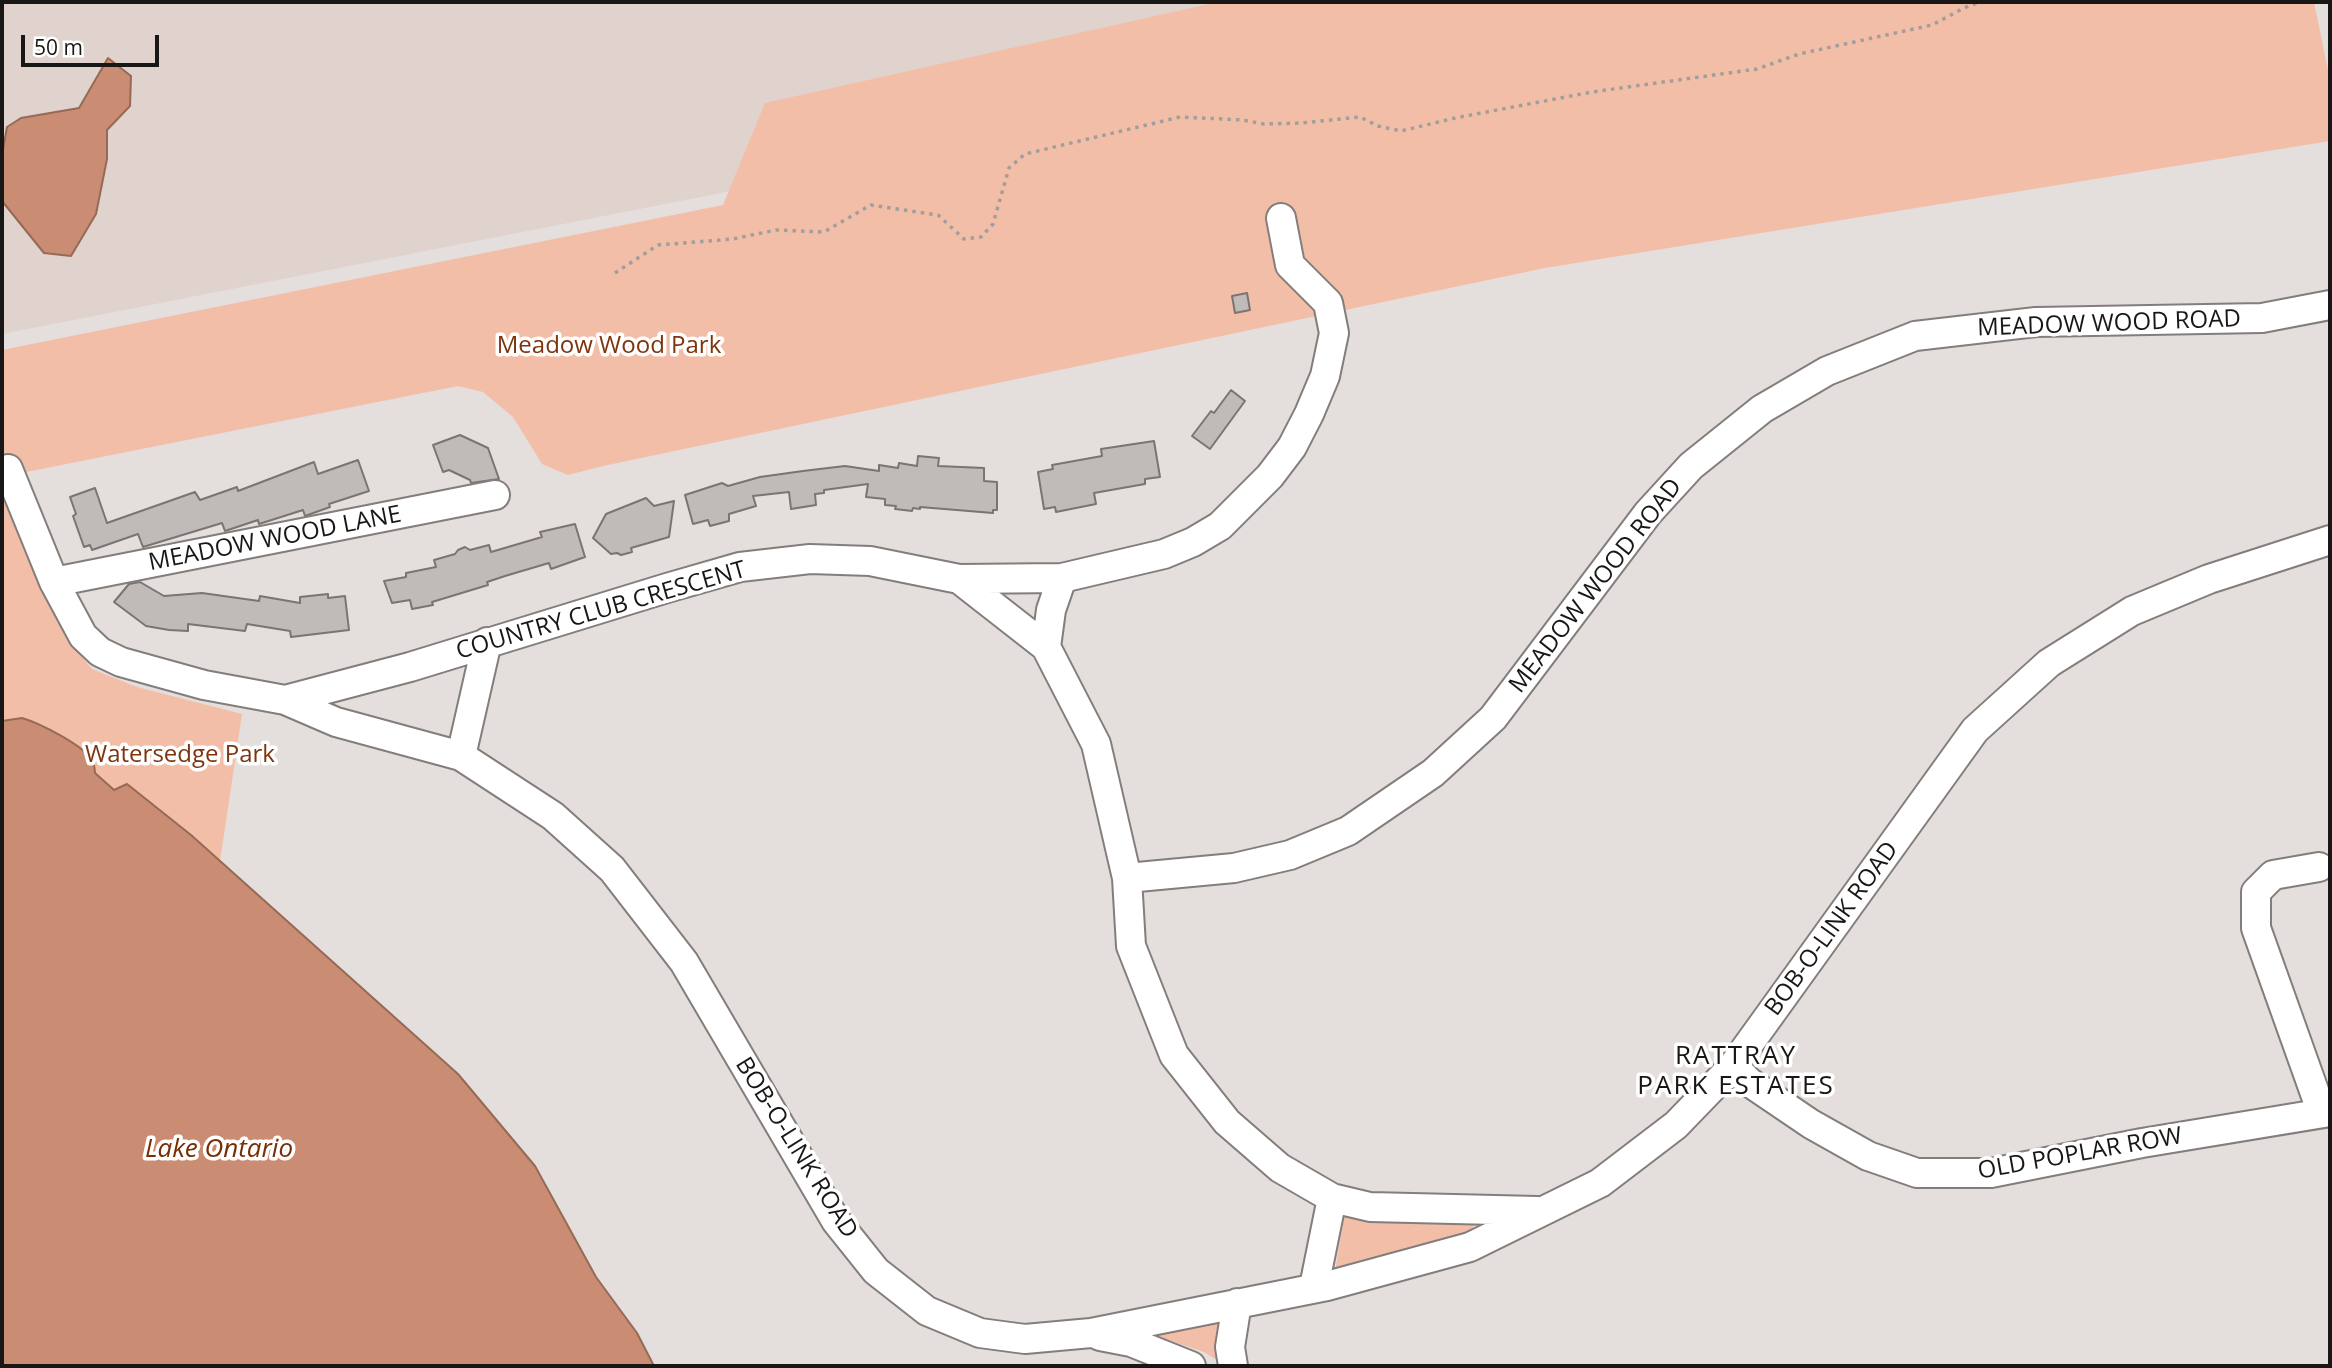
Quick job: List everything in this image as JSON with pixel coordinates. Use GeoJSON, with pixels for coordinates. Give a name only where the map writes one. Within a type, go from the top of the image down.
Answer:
{"type":"FeatureCollection","features":[{"type":"Feature","properties":{"kind":"street"},"geometry":{"type":"LineString","coordinates":[[959,579],[1062,578],[1164,554],[1193,542],[1220,526],[1270,476],[1292,447],[1309,414],[1325,376],[1334,333],[1328,303],[1290,265],[1281,218]]}},
{"type":"Feature","properties":{"kind":"street","name":"MEADOW WOOD ROAD"},"geometry":{"type":"LineString","coordinates":[[1127,878],[1234,868],[1290,855],[1348,831],[1433,773],[1493,718],[1648,513],[1691,466],[1762,409],[1827,371],[1915,336],[2036,322],[2262,318],[2330,305]]}},
{"type":"Feature","properties":{"kind":"street"},"geometry":{"type":"LineString","coordinates":[[8,469],[54,582],[83,636],[100,652],[121,662],[204,685],[285,700]]}},
{"type":"Feature","properties":{"kind":"street","name":"MEADOW WOOD LANE"},"geometry":{"type":"LineString","coordinates":[[54,582],[495,495]]}},
{"type":"Feature","properties":{"kind":"street","name":"BOB-O-LINK ROAD"},"geometry":{"type":"LineString","coordinates":[[285,700],[337,722],[461,756],[553,816],[612,869],[684,962],[836,1221],[876,1271],[927,1311],[980,1333],[1025,1339],[1091,1334],[1327,1286],[1471,1247],[1600,1183],[1676,1125],[1733,1066],[1975,730],[2049,663],[2132,611],[2210,579],[2330,540]]}},
{"type":"Feature","properties":{"kind":"street","name":"COUNTRY CLUB CRESCENT"},"geometry":{"type":"LineString","coordinates":[[285,700],[410,667],[740,568],[810,559],[870,561],[959,579],[1046,647],[1096,744],[1127,878],[1131,946],[1174,1055],[1227,1122],[1280,1168],[1332,1198],[1370,1207],[1541,1212]]}},
{"type":"Feature","properties":{"kind":"street"},"geometry":{"type":"LineString","coordinates":[[1046,647],[1051,610],[1062,578]]}},
{"type":"Feature","properties":{"kind":"street"},"geometry":{"type":"LineString","coordinates":[[461,756],[487,642]]}},
{"type":"Feature","properties":{"kind":"street"},"geometry":{"type":"LineString","coordinates":[[2319,867],[2273,875],[2256,892],[2256,928],[2326,1112]]}},
{"type":"Feature","properties":{"kind":"street","name":"OLD POPLAR ROW"},"geometry":{"type":"LineString","coordinates":[[1733,1066],[1749,1082],[1811,1124],[1868,1156],[1917,1173],[1991,1173],[2142,1143],[2326,1112]]}},
{"type":"Feature","properties":{"kind":"street"},"geometry":{"type":"LineString","coordinates":[[1314,1287],[1332,1198]]}},
{"type":"Feature","properties":{"kind":"street"},"geometry":{"type":"LineString","coordinates":[[1233,1366],[1230,1347],[1237,1303]]}},
{"type":"Feature","properties":{"kind":"street"},"geometry":{"type":"LineString","coordinates":[[1091,1334],[1131,1342],[1191,1366]]}},
{"type":"Feature","properties":{"kind":"path"},"geometry":{"type":"LineString","coordinates":[[615,273],[658,245],[733,239],[776,230],[824,232],[871,205],[938,215],[964,239],[981,237],[993,224],[1009,168],[1025,154],[1180,117],[1243,120],[1264,124],[1360,117],[1378,126],[1401,131],[1592,92],[1757,69],[1800,54],[1931,25],[1980,2]]}},
{"type":"Feature","properties":{"kind":"shaded area"},"geometry":{"type":"Polygon","coordinates":[[[2,2],[1695,2],[2,334],[2,2]]]}},
{"type":"Feature","properties":{"kind":"green space","name":"Meadow Wood Park"},"geometry":{"type":"Polygon","coordinates":[[[1218,2],[2314,2],[2330,80],[2330,141],[1545,268],[568,475],[542,464],[513,417],[483,392],[458,386],[6,476],[50,607],[70,643],[92,669],[137,687],[242,714],[220,861],[127,784],[114,790],[95,773],[94,763],[85,752],[42,724],[22,718],[2,721],[2,350],[723,205],[765,103],[1218,2]]]}},
{"type":"Feature","properties":{"kind":"green space"},"geometry":{"type":"Polygon","coordinates":[[[1350,1213],[1475,1223],[1469,1235],[1334,1277],[1344,1218],[1350,1213]]]}},
{"type":"Feature","properties":{"kind":"green space"},"geometry":{"type":"Polygon","coordinates":[[[1222,1317],[1220,1362],[1204,1352],[1142,1331],[1222,1317]]]}},
{"type":"Feature","properties":{"kind":"water"},"geometry":{"type":"Polygon","coordinates":[[[108,58],[131,76],[130,106],[107,130],[107,159],[96,214],[71,256],[44,253],[2,201],[2,155],[7,127],[21,118],[79,108],[108,58]]]}},
{"type":"Feature","properties":{"kind":"water","name":"Lake Ontario"},"geometry":{"type":"Polygon","coordinates":[[[22,718],[72,742],[89,756],[95,773],[114,790],[127,784],[191,835],[458,1074],[535,1166],[596,1277],[637,1333],[654,1366],[2,1366],[2,721],[22,718]]]}},
{"type":"Feature","properties":{"kind":"building"},"geometry":{"type":"Polygon","coordinates":[[[1247,293],[1250,310],[1235,313],[1232,296],[1247,293]]]}},
{"type":"Feature","properties":{"kind":"building"},"geometry":{"type":"Polygon","coordinates":[[[1231,390],[1245,401],[1210,449],[1192,436],[1231,390]]]}},
{"type":"Feature","properties":{"kind":"building"},"geometry":{"type":"Polygon","coordinates":[[[460,435],[488,448],[499,479],[471,483],[449,470],[443,472],[433,445],[460,435]]]}},
{"type":"Feature","properties":{"kind":"building"},"geometry":{"type":"Polygon","coordinates":[[[1154,441],[1160,477],[1145,479],[1145,484],[1094,493],[1096,504],[1056,512],[1055,507],[1044,509],[1038,472],[1053,469],[1052,465],[1102,456],[1101,449],[1154,441]]]}},
{"type":"Feature","properties":{"kind":"building"},"geometry":{"type":"Polygon","coordinates":[[[918,456],[939,458],[938,466],[984,468],[984,481],[997,482],[997,510],[993,510],[993,513],[920,507],[913,508],[912,511],[895,509],[896,506],[885,505],[885,499],[866,497],[868,484],[824,490],[824,493],[815,494],[816,505],[791,509],[789,492],[753,496],[756,506],[729,514],[729,521],[710,526],[708,520],[693,524],[685,495],[722,483],[728,486],[760,477],[803,471],[845,466],[879,471],[879,465],[898,468],[899,463],[917,466],[918,456]]]}},
{"type":"Feature","properties":{"kind":"building"},"geometry":{"type":"Polygon","coordinates":[[[358,460],[369,491],[329,504],[330,507],[305,516],[303,510],[225,531],[222,523],[143,547],[138,534],[92,550],[90,545],[84,547],[73,516],[76,514],[70,497],[95,488],[107,523],[195,492],[200,500],[237,487],[238,491],[314,462],[318,474],[358,460]]]}},
{"type":"Feature","properties":{"kind":"building"},"geometry":{"type":"Polygon","coordinates":[[[646,498],[654,506],[674,501],[669,537],[631,548],[632,552],[621,555],[611,554],[593,538],[606,514],[646,498]]]}},
{"type":"Feature","properties":{"kind":"building"},"geometry":{"type":"Polygon","coordinates":[[[575,524],[585,557],[551,569],[549,563],[505,576],[487,582],[488,585],[432,602],[433,605],[412,609],[410,600],[392,603],[384,581],[436,567],[434,560],[455,554],[465,547],[470,550],[489,545],[491,552],[542,537],[540,532],[575,524]]]}},
{"type":"Feature","properties":{"kind":"building"},"geometry":{"type":"Polygon","coordinates":[[[140,582],[164,596],[202,593],[259,601],[260,596],[300,603],[300,597],[328,594],[328,598],[345,596],[349,630],[291,637],[290,631],[247,624],[245,631],[188,624],[188,631],[146,626],[114,602],[129,584],[140,582]]]}},
{"type":"Feature","properties":{"kind":"district","name":"RATTRAY PARK ESTATES"},"geometry":{"type":"Point","coordinates":[1736,1072]}},
{"type":"Feature","properties":{"kind":"park label","name":"Watersedge Park"},"geometry":{"type":"Point","coordinates":[180,755]}}]}
